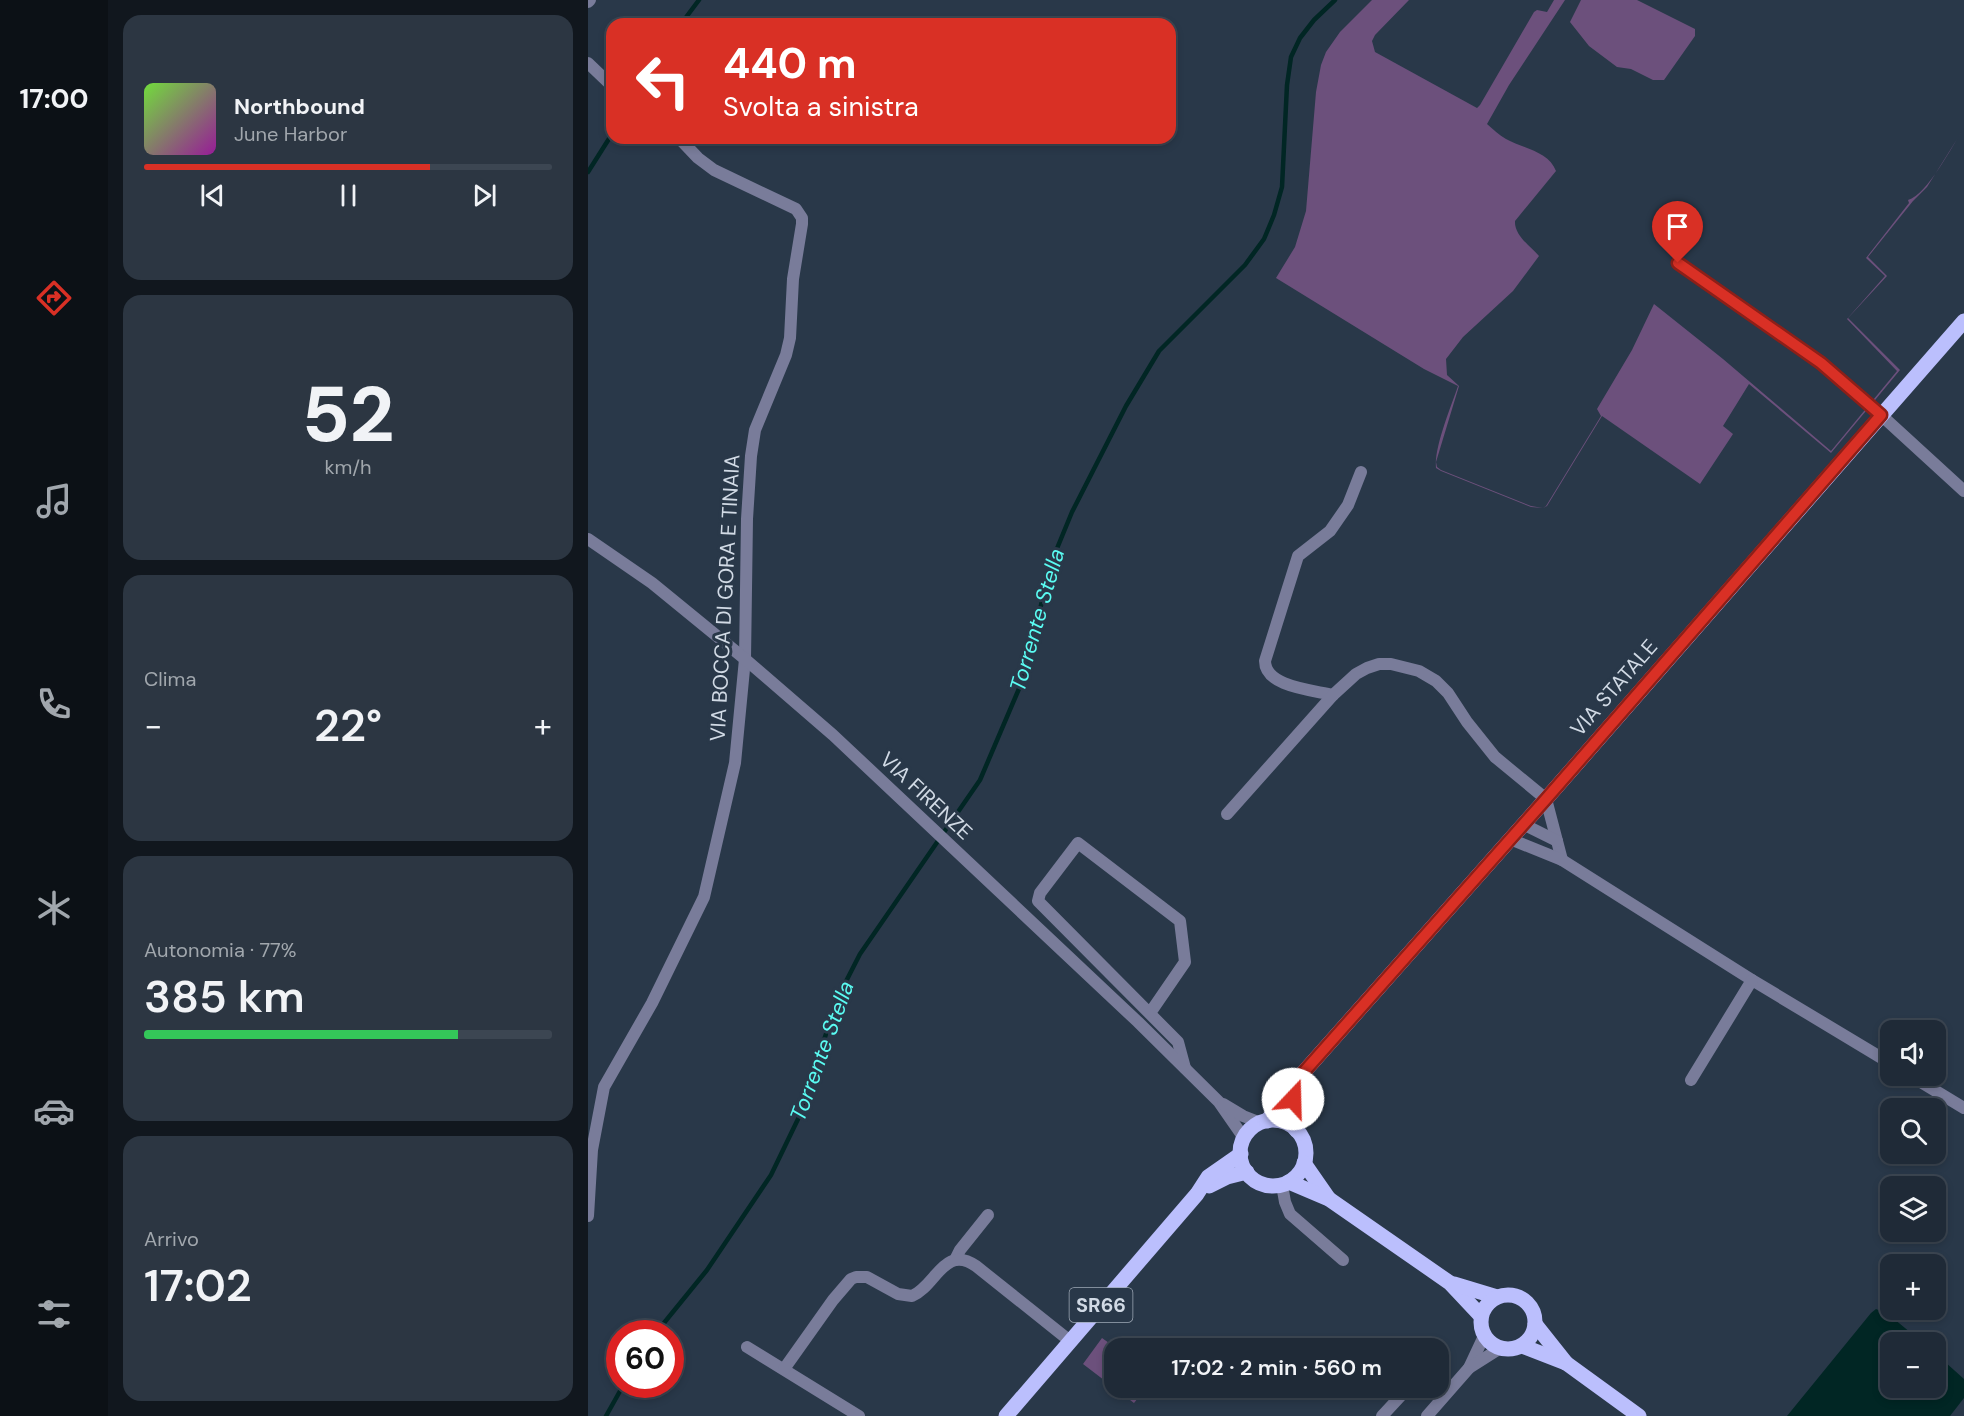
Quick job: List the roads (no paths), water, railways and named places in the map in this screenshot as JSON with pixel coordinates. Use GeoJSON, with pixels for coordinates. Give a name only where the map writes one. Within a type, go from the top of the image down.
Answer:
{"type":"FeatureCollection","features":[{"type":"Feature","properties":{"kind":"main road","name":"VIA STATALE"},"geometry":{"type":"LineString","coordinates":[[1264,1122],[1295,1082],[1964,321]]}},
{"type":"Feature","properties":{"kind":"main road"},"geometry":{"type":"LineString","coordinates":[[1286,1183],[1301,1170],[1304,1163],[1305,1145],[1296,1130],[1293,1107],[1295,1082]]}},
{"type":"Feature","properties":{"kind":"main road"},"geometry":{"type":"LineString","coordinates":[[1296,1130],[1278,1121],[1264,1122],[1253,1127],[1244,1138],[1241,1154],[1247,1172],[1265,1185],[1286,1183],[1329,1199],[1450,1283],[1481,1316]]}},
{"type":"Feature","properties":{"kind":"main road","name":"SR66"},"geometry":{"type":"LineString","coordinates":[[1006,1416],[1197,1194],[1209,1177],[1241,1154]]}},
{"type":"Feature","properties":{"kind":"main road"},"geometry":{"type":"LineString","coordinates":[[1304,1163],[1329,1199]]}},
{"type":"Feature","properties":{"kind":"main road","name":"SR66"},"geometry":{"type":"LineString","coordinates":[[1197,1194],[1227,1177],[1247,1172]]}},
{"type":"Feature","properties":{"kind":"main road"},"geometry":{"type":"LineString","coordinates":[[1450,1283],[1497,1297],[1512,1295],[1524,1300],[1533,1311],[1535,1324],[1532,1334],[1522,1346],[1511,1350],[1500,1349],[1488,1342],[1484,1336],[1481,1329],[1481,1316],[1488,1303],[1497,1297]]}},
{"type":"Feature","properties":{"kind":"main road"},"geometry":{"type":"LineString","coordinates":[[1535,1324],[1566,1363]]}},
{"type":"Feature","properties":{"kind":"main road"},"geometry":{"type":"LineString","coordinates":[[1522,1346],[1566,1363],[1639,1416]]}},
{"type":"Feature","properties":{"kind":"street"},"geometry":{"type":"LineString","coordinates":[[588,63],[606,80]]}},
{"type":"Feature","properties":{"kind":"street","name":"VIA BOCCA DI GORA E TINAIA"},"geometry":{"type":"LineString","coordinates":[[588,1216],[592,1150],[604,1087],[652,1003],[704,897],[735,763],[745,659],[747,519],[751,456],[755,430],[786,355],[790,338],[793,279],[802,218],[796,209],[714,170],[685,144]]}},
{"type":"Feature","properties":{"kind":"street"},"geometry":{"type":"LineString","coordinates":[[1881,415],[1964,491]]}},
{"type":"Feature","properties":{"kind":"street"},"geometry":{"type":"LineString","coordinates":[[1333,695],[1276,680],[1268,671],[1265,661],[1298,556],[1330,531],[1348,505],[1361,472]]}},
{"type":"Feature","properties":{"kind":"street","name":"VIA FIRENZE"},"geometry":{"type":"LineString","coordinates":[[588,539],[652,584],[745,659],[832,735],[976,869],[1219,1102]]}},
{"type":"Feature","properties":{"kind":"street"},"geometry":{"type":"LineString","coordinates":[[1227,813],[1333,695],[1356,674],[1379,664],[1391,664],[1419,671],[1436,681],[1448,693],[1471,728],[1496,757],[1546,799],[1562,860]]}},
{"type":"Feature","properties":{"kind":"street"},"geometry":{"type":"LineString","coordinates":[[1523,825],[1557,841]]}},
{"type":"Feature","properties":{"kind":"street"},"geometry":{"type":"LineString","coordinates":[[1510,839],[1562,860],[1752,980],[1880,1057]]}},
{"type":"Feature","properties":{"kind":"street"},"geometry":{"type":"LineString","coordinates":[[1150,1013],[1185,962],[1180,921],[1078,843],[1040,892],[1038,901],[1178,1042],[1185,1068]]}},
{"type":"Feature","properties":{"kind":"street"},"geometry":{"type":"LineString","coordinates":[[1690,1080],[1752,980]]}},
{"type":"Feature","properties":{"kind":"street"},"geometry":{"type":"LineString","coordinates":[[1928,1086],[1964,1108]]}},
{"type":"Feature","properties":{"kind":"street"},"geometry":{"type":"LineString","coordinates":[[1219,1102],[1243,1116],[1264,1122]]}},
{"type":"Feature","properties":{"kind":"street"},"geometry":{"type":"LineString","coordinates":[[1219,1102],[1244,1138]]}},
{"type":"Feature","properties":{"kind":"street"},"geometry":{"type":"LineString","coordinates":[[1286,1183],[1285,1202],[1290,1214],[1343,1260]]}},
{"type":"Feature","properties":{"kind":"street"},"geometry":{"type":"LineString","coordinates":[[955,1260],[960,1250],[988,1215]]}},
{"type":"Feature","properties":{"kind":"street"},"geometry":{"type":"LineString","coordinates":[[784,1369],[833,1300],[851,1280],[856,1277],[867,1277],[898,1294],[912,1296],[924,1288],[946,1264],[955,1260],[966,1261],[976,1266],[1070,1341]]}},
{"type":"Feature","properties":{"kind":"street"},"geometry":{"type":"LineString","coordinates":[[1427,1416],[1469,1368],[1484,1336]]}},
{"type":"Feature","properties":{"kind":"street"},"geometry":{"type":"LineString","coordinates":[[747,1347],[859,1416]]}},
{"type":"Feature","properties":{"kind":"street"},"geometry":{"type":"LineString","coordinates":[[1469,1368],[1500,1349]]}},
{"type":"Feature","properties":{"kind":"street"},"geometry":{"type":"LineString","coordinates":[[1382,1416],[1399,1398]]}},
{"type":"Feature","properties":{"kind":"lane"},"geometry":{"type":"LineString","coordinates":[[1678,263],[1821,363],[1881,415]]}},
{"type":"Feature","properties":{"kind":"waterway"},"geometry":{"type":"LineString","coordinates":[[686,18],[699,0]]}},
{"type":"Feature","properties":{"kind":"waterway","name":"Torrente Stella"},"geometry":{"type":"LineString","coordinates":[[666,1320],[707,1270],[771,1175],[799,1117],[838,997],[860,954],[980,780],[1024,677],[1051,563],[1072,512],[1126,406],[1159,351],[1245,265],[1264,239],[1282,187],[1287,85],[1291,57],[1300,38],[1314,20],[1335,0]]}},
{"type":"Feature","properties":{"kind":"waterway"},"geometry":{"type":"LineString","coordinates":[[588,172],[606,144]]}},
{"type":"Feature","properties":{"kind":"waterway","name":"Torrente Stella"},"geometry":{"type":"LineString","coordinates":[[606,1416],[616,1398]]}}]}
